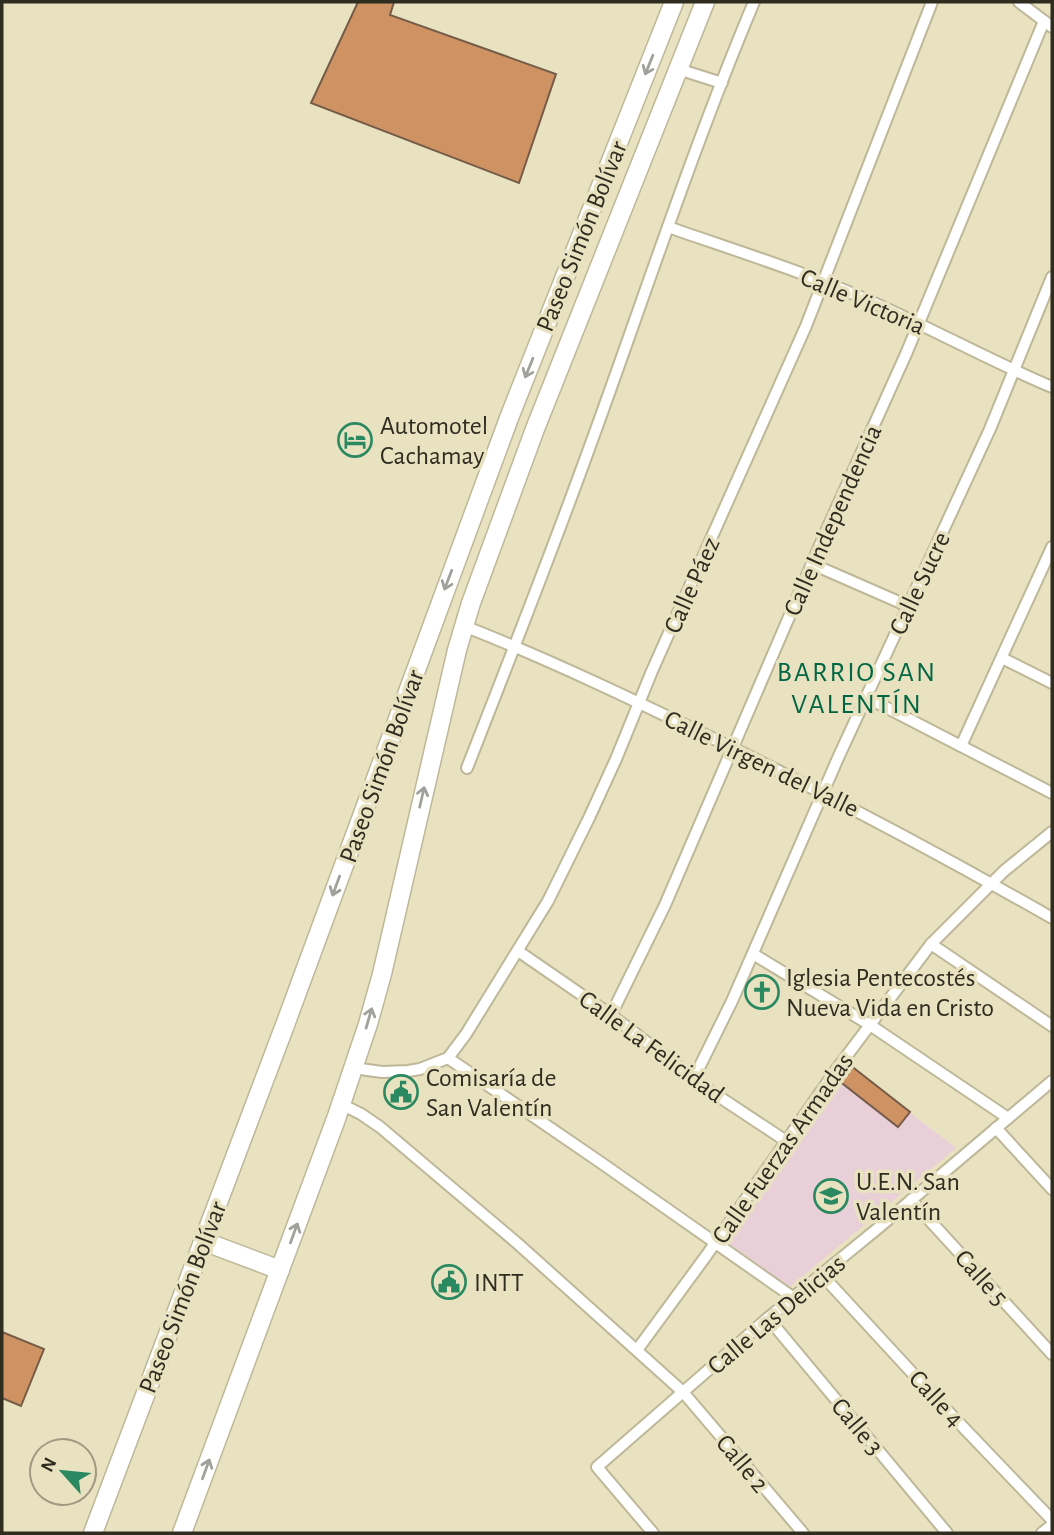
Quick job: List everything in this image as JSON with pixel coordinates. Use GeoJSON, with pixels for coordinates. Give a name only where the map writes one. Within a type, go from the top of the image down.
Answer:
{"type":"FeatureCollection","features":[{"type":"Feature","properties":{"kind":"main road","name":"Paseo Simón Bolívar"},"geometry":{"type":"LineString","coordinates":[[93,1533],[285,1025],[509,418],[674,2]]}},
{"type":"Feature","properties":{"kind":"main road","name":"Paseo Simón Bolívar"},"geometry":{"type":"LineString","coordinates":[[183,1533],[368,1024],[464,626],[495,534],[705,2]]}},
{"type":"Feature","properties":{"kind":"main road"},"geometry":{"type":"LineString","coordinates":[[203,1241],[280,1270]]}},
{"type":"Feature","properties":{"kind":"street"},"geometry":{"type":"LineString","coordinates":[[467,768],[590,447],[668,227],[754,2]]}},
{"type":"Feature","properties":{"kind":"street","name":"Calle Páez"},"geometry":{"type":"LineString","coordinates":[[448,1058],[466,1034],[548,901],[589,818],[806,326],[932,2]]}},
{"type":"Feature","properties":{"kind":"street"},"geometry":{"type":"LineString","coordinates":[[1019,2],[1048,24]]}},
{"type":"Feature","properties":{"kind":"street","name":"Calle Independencia"},"geometry":{"type":"LineString","coordinates":[[611,1015],[665,905],[1048,24]]}},
{"type":"Feature","properties":{"kind":"street"},"geometry":{"type":"LineString","coordinates":[[678,69],[722,83]]}},
{"type":"Feature","properties":{"kind":"street","name":"Calle Victoria"},"geometry":{"type":"LineString","coordinates":[[668,227],[824,281],[1052,387]]}},
{"type":"Feature","properties":{"kind":"street","name":"Calle Sucre"},"geometry":{"type":"LineString","coordinates":[[694,1078],[732,1001],[866,697],[990,429],[1052,277]]}},
{"type":"Feature","properties":{"kind":"street"},"geometry":{"type":"LineString","coordinates":[[961,746],[1049,562],[1052,547]]}},
{"type":"Feature","properties":{"kind":"street"},"geometry":{"type":"LineString","coordinates":[[812,564],[908,606]]}},
{"type":"Feature","properties":{"kind":"street","name":"Calle Virgen del Valle"},"geometry":{"type":"LineString","coordinates":[[464,626],[639,702],[733,748],[992,883],[1052,918]]}},
{"type":"Feature","properties":{"kind":"street"},"geometry":{"type":"LineString","coordinates":[[1002,658],[1052,683]]}},
{"type":"Feature","properties":{"kind":"street"},"geometry":{"type":"LineString","coordinates":[[866,697],[1052,793]]}},
{"type":"Feature","properties":{"kind":"street","name":"Calle Fuerzas Armadas"},"geometry":{"type":"LineString","coordinates":[[637,1350],[931,944],[992,883],[1052,832]]}},
{"type":"Feature","properties":{"kind":"street"},"geometry":{"type":"LineString","coordinates":[[931,944],[1052,1026]]}},
{"type":"Feature","properties":{"kind":"street","name":"Calle La Felicidad"},"geometry":{"type":"LineString","coordinates":[[518,951],[786,1141]]}},
{"type":"Feature","properties":{"kind":"street"},"geometry":{"type":"LineString","coordinates":[[753,954],[870,1025],[1008,1118]]}},
{"type":"Feature","properties":{"kind":"street"},"geometry":{"type":"LineString","coordinates":[[353,1068],[382,1072],[408,1071],[448,1058],[794,1298]]}},
{"type":"Feature","properties":{"kind":"street","name":"Calle Las Delicias"},"geometry":{"type":"LineString","coordinates":[[653,1533],[597,1467],[768,1318],[1052,1081]]}},
{"type":"Feature","properties":{"kind":"street","name":"Calle 2"},"geometry":{"type":"LineString","coordinates":[[341,1104],[380,1127],[517,1243],[683,1392],[803,1533]]}},
{"type":"Feature","properties":{"kind":"street"},"geometry":{"type":"LineString","coordinates":[[996,1128],[1052,1189]]}},
{"type":"Feature","properties":{"kind":"street","name":"Calle 5"},"geometry":{"type":"LineString","coordinates":[[911,1200],[1052,1354]]}},
{"type":"Feature","properties":{"kind":"street","name":"Calle 4"},"geometry":{"type":"LineString","coordinates":[[822,1275],[1052,1522]]}},
{"type":"Feature","properties":{"kind":"street","name":"Calle 3"},"geometry":{"type":"LineString","coordinates":[[768,1318],[947,1533]]}},
{"type":"Feature","properties":{"kind":"street"},"geometry":{"type":"LineString","coordinates":[[1042,1533],[1052,1522]]}},
{"type":"Feature","properties":{"kind":"shaded area","name":"U.E.N. San Valentín"},"geometry":{"type":"Polygon","coordinates":[[[853,1069],[956,1148],[790,1287],[728,1243],[853,1069]]]}},
{"type":"Feature","properties":{"kind":"building"},"geometry":{"type":"Polygon","coordinates":[[[358,2],[394,2],[390,15],[556,74],[519,183],[311,103],[358,2]]]}},
{"type":"Feature","properties":{"kind":"building"},"geometry":{"type":"Polygon","coordinates":[[[850,1065],[910,1112],[898,1127],[838,1080],[850,1065]]]}},
{"type":"Feature","properties":{"kind":"building"},"geometry":{"type":"Polygon","coordinates":[[[2,1332],[44,1349],[21,1406],[2,1398],[2,1332]]]}},
{"type":"Feature","properties":{"kind":"place","name":"Automotel Cachamay"},"geometry":{"type":"Point","coordinates":[355,440]}},
{"type":"Feature","properties":{"kind":"place","name":"Iglesia Pentecostés Nueva Vida en Cristo"},"geometry":{"type":"Point","coordinates":[762,992]}},
{"type":"Feature","properties":{"kind":"place","name":"Comisaría de San Valentín"},"geometry":{"type":"Point","coordinates":[401,1092]}},
{"type":"Feature","properties":{"kind":"place","name":"U.E.N. San Valentín"},"geometry":{"type":"Point","coordinates":[831,1196]}},
{"type":"Feature","properties":{"kind":"place","name":"INTT"},"geometry":{"type":"Point","coordinates":[449,1282]}},
{"type":"Feature","properties":{"kind":"district","name":"BARRIO SAN VALENTÍN"},"geometry":{"type":"Point","coordinates":[857,687]}}]}
